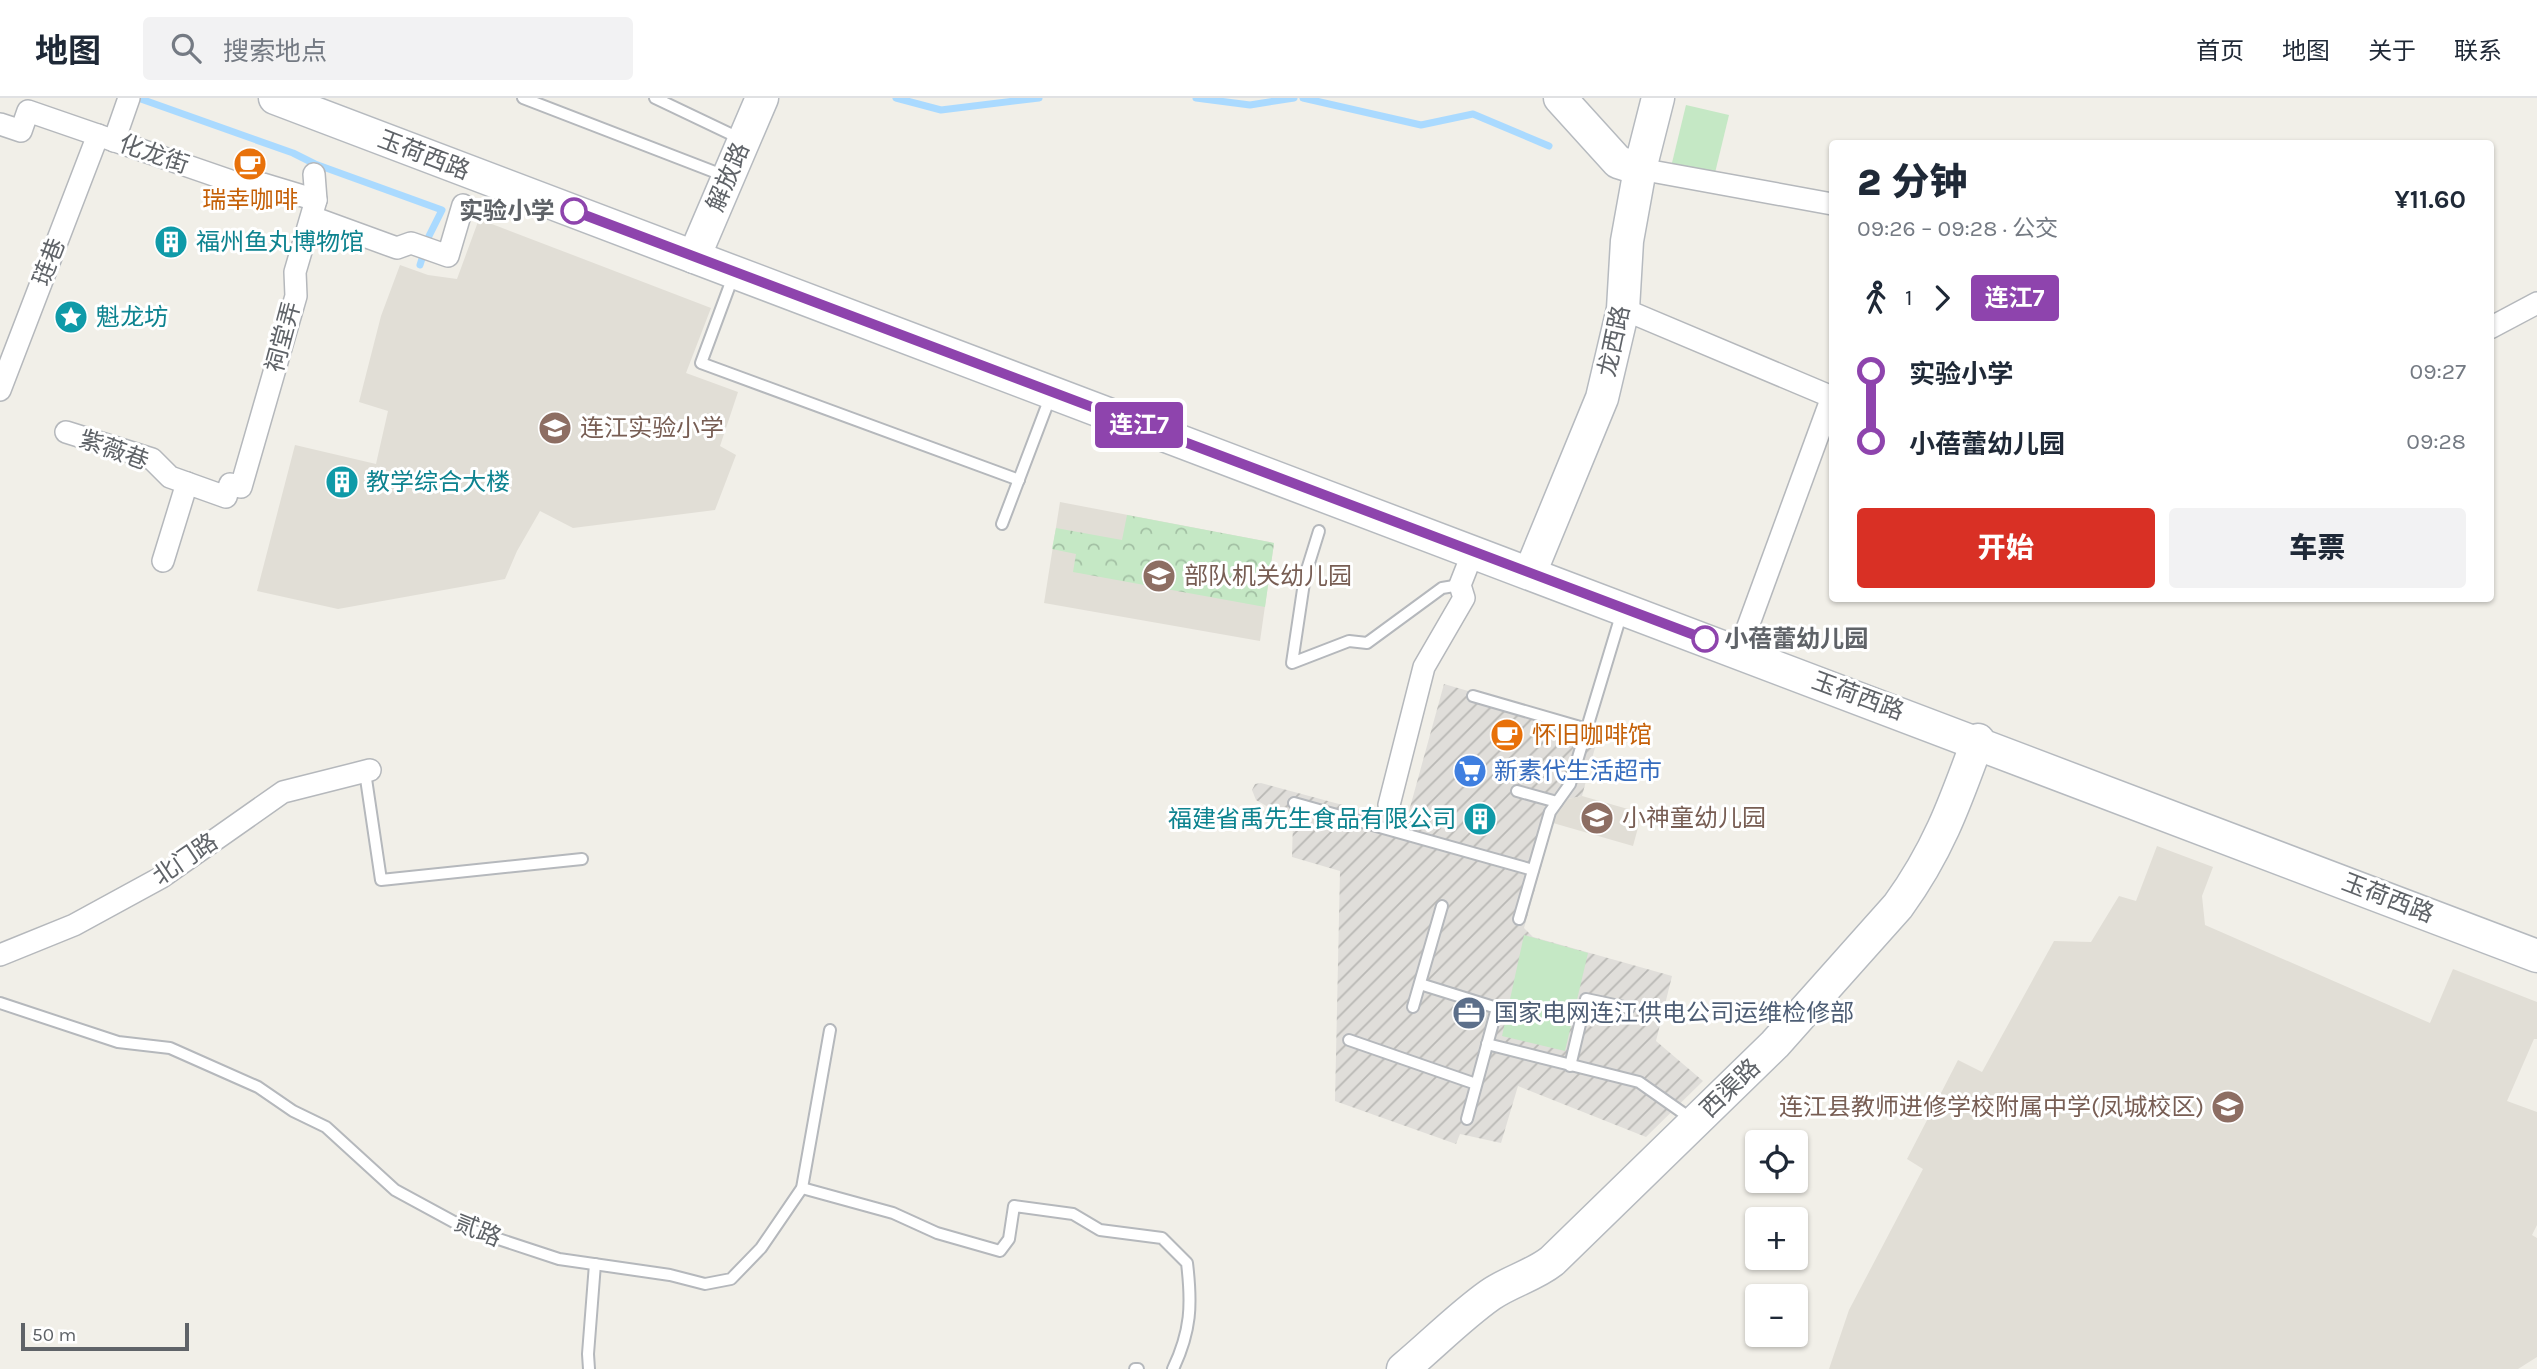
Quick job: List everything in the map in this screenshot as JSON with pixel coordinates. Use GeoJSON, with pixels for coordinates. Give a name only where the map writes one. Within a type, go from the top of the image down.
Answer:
{"type":"FeatureCollection","features":[{"type":"Feature","properties":{"kind":"main road","name":"玉荷西路"},"geometry":{"type":"LineString","coordinates":[[275,98],[1473,552],[1978,740],[2537,956]]}},
{"type":"Feature","properties":{"kind":"main road","name":"解放路"},"geometry":{"type":"LineString","coordinates":[[694,257],[762,98]]}},
{"type":"Feature","properties":{"kind":"main road"},"geometry":{"type":"LineString","coordinates":[[1560,98],[1618,162],[1640,169]]}},
{"type":"Feature","properties":{"kind":"main road","name":"龙西路"},"geometry":{"type":"LineString","coordinates":[[1530,573],[1602,398],[1623,309],[1627,241],[1640,169],[1658,98]]}},
{"type":"Feature","properties":{"kind":"main road","name":"西渠路"},"geometry":{"type":"LineString","coordinates":[[1403,1369],[1481,1301],[1506,1285],[1539,1271],[1552,1261],[1775,1044],[1898,906],[1924,868],[1945,829],[1978,740]]}},
{"type":"Feature","properties":{"kind":"street","name":"琏巷"},"geometry":{"type":"LineString","coordinates":[[0,390],[106,138],[127,102]]}},
{"type":"Feature","properties":{"kind":"street","name":"化龙街"},"geometry":{"type":"LineString","coordinates":[[0,124],[21,131],[28,111],[260,191],[263,184],[314,208]]}},
{"type":"Feature","properties":{"kind":"street"},"geometry":{"type":"LineString","coordinates":[[1640,169],[1829,203]]}},
{"type":"Feature","properties":{"kind":"street","name":"祠堂弄"},"geometry":{"type":"LineString","coordinates":[[230,484],[241,487],[296,296],[295,272],[314,208],[314,174]]}},
{"type":"Feature","properties":{"kind":"street"},"geometry":{"type":"LineString","coordinates":[[314,208],[397,248],[411,243],[448,256],[463,205]]}},
{"type":"Feature","properties":{"kind":"street"},"geometry":{"type":"LineString","coordinates":[[1623,309],[1829,396]]}},
{"type":"Feature","properties":{"kind":"street"},"geometry":{"type":"LineString","coordinates":[[2494,326],[2532,311]]}},
{"type":"Feature","properties":{"kind":"street"},"geometry":{"type":"LineString","coordinates":[[1739,651],[1829,405]]}},
{"type":"Feature","properties":{"kind":"street","name":"紫薇巷"},"geometry":{"type":"LineString","coordinates":[[66,432],[152,459],[170,477],[226,496],[230,484]]}},
{"type":"Feature","properties":{"kind":"street"},"geometry":{"type":"LineString","coordinates":[[163,561],[187,483]]}},
{"type":"Feature","properties":{"kind":"street"},"geometry":{"type":"LineString","coordinates":[[1388,805],[1424,667],[1464,598],[1460,585],[1473,552]]}},
{"type":"Feature","properties":{"kind":"street","name":"北门路"},"geometry":{"type":"LineString","coordinates":[[0,955],[74,925],[162,877],[283,792],[368,771]]}},
{"type":"Feature","properties":{"kind":"lane"},"geometry":{"type":"LineString","coordinates":[[523,98],[728,177]]}},
{"type":"Feature","properties":{"kind":"lane"},"geometry":{"type":"LineString","coordinates":[[655,98],[744,140]]}},
{"type":"Feature","properties":{"kind":"lane"},"geometry":{"type":"LineString","coordinates":[[735,272],[701,363],[1019,480]]}},
{"type":"Feature","properties":{"kind":"lane"},"geometry":{"type":"LineString","coordinates":[[1002,524],[1052,392]]}},
{"type":"Feature","properties":{"kind":"lane"},"geometry":{"type":"LineString","coordinates":[[1319,531],[1305,576],[1292,663],[1349,640],[1367,643],[1442,588],[1460,585]]}},
{"type":"Feature","properties":{"kind":"lane"},"geometry":{"type":"LineString","coordinates":[[1519,919],[1550,812],[1570,784],[1623,608]]}},
{"type":"Feature","properties":{"kind":"lane"},"geometry":{"type":"LineString","coordinates":[[1473,696],[1587,729]]}},
{"type":"Feature","properties":{"kind":"lane"},"geometry":{"type":"LineString","coordinates":[[368,771],[381,880],[582,859]]}},
{"type":"Feature","properties":{"kind":"lane"},"geometry":{"type":"LineString","coordinates":[[1517,791],[1557,802]]}},
{"type":"Feature","properties":{"kind":"lane"},"geometry":{"type":"LineString","coordinates":[[1294,803],[1533,870]]}},
{"type":"Feature","properties":{"kind":"lane"},"geometry":{"type":"LineString","coordinates":[[1413,1007],[1442,906]]}},
{"type":"Feature","properties":{"kind":"lane"},"geometry":{"type":"LineString","coordinates":[[1420,984],[1497,1008],[1467,1119]]}},
{"type":"Feature","properties":{"kind":"lane"},"geometry":{"type":"LineString","coordinates":[[1570,1066],[1586,999],[1629,1008]]}},
{"type":"Feature","properties":{"kind":"lane","name":"贰路"},"geometry":{"type":"LineString","coordinates":[[0,1003],[118,1042],[170,1048],[258,1087],[293,1111],[326,1127],[395,1190],[465,1228],[559,1259],[670,1275],[705,1284],[731,1279],[761,1248],[803,1188],[830,1030]]}},
{"type":"Feature","properties":{"kind":"lane"},"geometry":{"type":"LineString","coordinates":[[1349,1040],[1476,1084]]}},
{"type":"Feature","properties":{"kind":"lane"},"geometry":{"type":"LineString","coordinates":[[1487,1044],[1639,1083],[1695,1122]]}},
{"type":"Feature","properties":{"kind":"lane"},"geometry":{"type":"LineString","coordinates":[[803,1188],[893,1213],[937,1233],[1000,1251],[1009,1239],[1014,1206],[1073,1214],[1100,1230],[1162,1238],[1187,1263],[1191,1302],[1184,1346],[1173,1369]]}},
{"type":"Feature","properties":{"kind":"lane"},"geometry":{"type":"LineString","coordinates":[[589,1369],[587,1354],[595,1264]]}},
{"type":"Feature","properties":{"kind":"shaded area","name":"连江实验小学"},"geometry":{"type":"Polygon","coordinates":[[[479,219],[711,308],[686,373],[738,392],[720,446],[736,455],[715,510],[573,528],[540,511],[517,551],[505,579],[338,609],[257,591],[295,445],[376,464],[388,411],[359,402],[381,316],[400,265],[428,275],[457,279],[479,219]]]}},
{"type":"Feature","properties":{"kind":"shaded area","name":"部队机关幼儿园"},"geometry":{"type":"Polygon","coordinates":[[[1060,502],[1274,543],[1260,641],[1044,603],[1060,502]]]}},
{"type":"Feature","properties":{"kind":"shaded area"},"geometry":{"type":"Polygon","coordinates":[[[1444,684],[1600,729],[1582,796],[1568,799],[1557,810],[1524,928],[1533,937],[1672,976],[1656,1041],[1703,1081],[1646,1137],[1518,1086],[1501,1143],[1460,1134],[1456,1144],[1335,1101],[1340,871],[1292,857],[1293,821],[1256,800],[1252,790],[1255,784],[1261,783],[1406,822],[1444,684]]]}},
{"type":"Feature","properties":{"kind":"shaded area","name":"小神童幼儿园"},"geometry":{"type":"Polygon","coordinates":[[[1582,796],[1642,813],[1633,846],[1553,823],[1557,810],[1568,799],[1582,796]]]}},
{"type":"Feature","properties":{"kind":"shaded area","name":"连江县教师进修学校附属中学(凤城校区)"},"geometry":{"type":"Polygon","coordinates":[[[2157,846],[2213,867],[2202,896],[2205,925],[2430,1023],[2453,969],[2537,1002],[2537,1039],[2534,1039],[2507,1101],[2537,1112],[2537,1225],[2532,1235],[2537,1238],[2537,1357],[2518,1369],[1829,1369],[1849,1310],[1923,1169],[1907,1159],[1958,1060],[1982,1072],[2054,941],[2091,942],[2119,896],[2136,901],[2157,846]]]}},
{"type":"Feature","properties":{"kind":"green space"},"geometry":{"type":"Polygon","coordinates":[[[1686,105],[1729,115],[1714,177],[1671,167],[1686,105]]]}},
{"type":"Feature","properties":{"kind":"green space"},"geometry":{"type":"Polygon","coordinates":[[[1127,515],[1274,543],[1265,607],[1073,572],[1076,554],[1052,549],[1056,528],[1122,540],[1127,515]]]}},
{"type":"Feature","properties":{"kind":"green space"},"geometry":{"type":"Polygon","coordinates":[[[1524,935],[1588,953],[1565,1051],[1502,1036],[1524,935]]]}},
{"type":"Feature","properties":{"kind":"waterway"},"geometry":{"type":"LineString","coordinates":[[138,98],[442,210],[429,236],[420,265]]}},
{"type":"Feature","properties":{"kind":"waterway"},"geometry":{"type":"LineString","coordinates":[[896,98],[941,110],[1039,98]]}},
{"type":"Feature","properties":{"kind":"waterway"},"geometry":{"type":"LineString","coordinates":[[1196,98],[1250,105],[1294,98]]}},
{"type":"Feature","properties":{"kind":"waterway"},"geometry":{"type":"LineString","coordinates":[[1303,98],[1421,125],[1473,114],[1549,146]]}},
{"type":"Feature","properties":{"kind":"bus line","name":"连江7"},"geometry":{"type":"LineString","coordinates":[[574,211],[1705,639]]}},
{"type":"Feature","properties":{"kind":"place","name":"瑞幸咖啡"},"geometry":{"type":"Point","coordinates":[250,164]}},
{"type":"Feature","properties":{"kind":"place","name":"实验小学"},"geometry":{"type":"Point","coordinates":[574,211]}},
{"type":"Feature","properties":{"kind":"place","name":"福州鱼丸博物馆"},"geometry":{"type":"Point","coordinates":[171,242]}},
{"type":"Feature","properties":{"kind":"place","name":"魁龙坊"},"geometry":{"type":"Point","coordinates":[71,317]}},
{"type":"Feature","properties":{"kind":"place","name":"连江实验小学"},"geometry":{"type":"Point","coordinates":[555,428]}},
{"type":"Feature","properties":{"kind":"place","name":"教学综合大楼"},"geometry":{"type":"Point","coordinates":[342,482]}},
{"type":"Feature","properties":{"kind":"place","name":"部队机关幼儿园"},"geometry":{"type":"Point","coordinates":[1159,576]}},
{"type":"Feature","properties":{"kind":"place","name":"小蓓蕾幼儿园"},"geometry":{"type":"Point","coordinates":[1705,639]}},
{"type":"Feature","properties":{"kind":"place","name":"怀旧咖啡馆"},"geometry":{"type":"Point","coordinates":[1507,735]}},
{"type":"Feature","properties":{"kind":"place","name":"新素代生活超市"},"geometry":{"type":"Point","coordinates":[1470,771]}},
{"type":"Feature","properties":{"kind":"place","name":"小神童幼儿园"},"geometry":{"type":"Point","coordinates":[1597,818]}},
{"type":"Feature","properties":{"kind":"place","name":"福建省禹先生食品有限公司"},"geometry":{"type":"Point","coordinates":[1480,819]}},
{"type":"Feature","properties":{"kind":"place","name":"国家电网连江供电公司运维检修部"},"geometry":{"type":"Point","coordinates":[1469,1013]}},
{"type":"Feature","properties":{"kind":"place","name":"连江县教师进修学校附属中学(凤城校区)"},"geometry":{"type":"Point","coordinates":[2228,1107]}}]}
